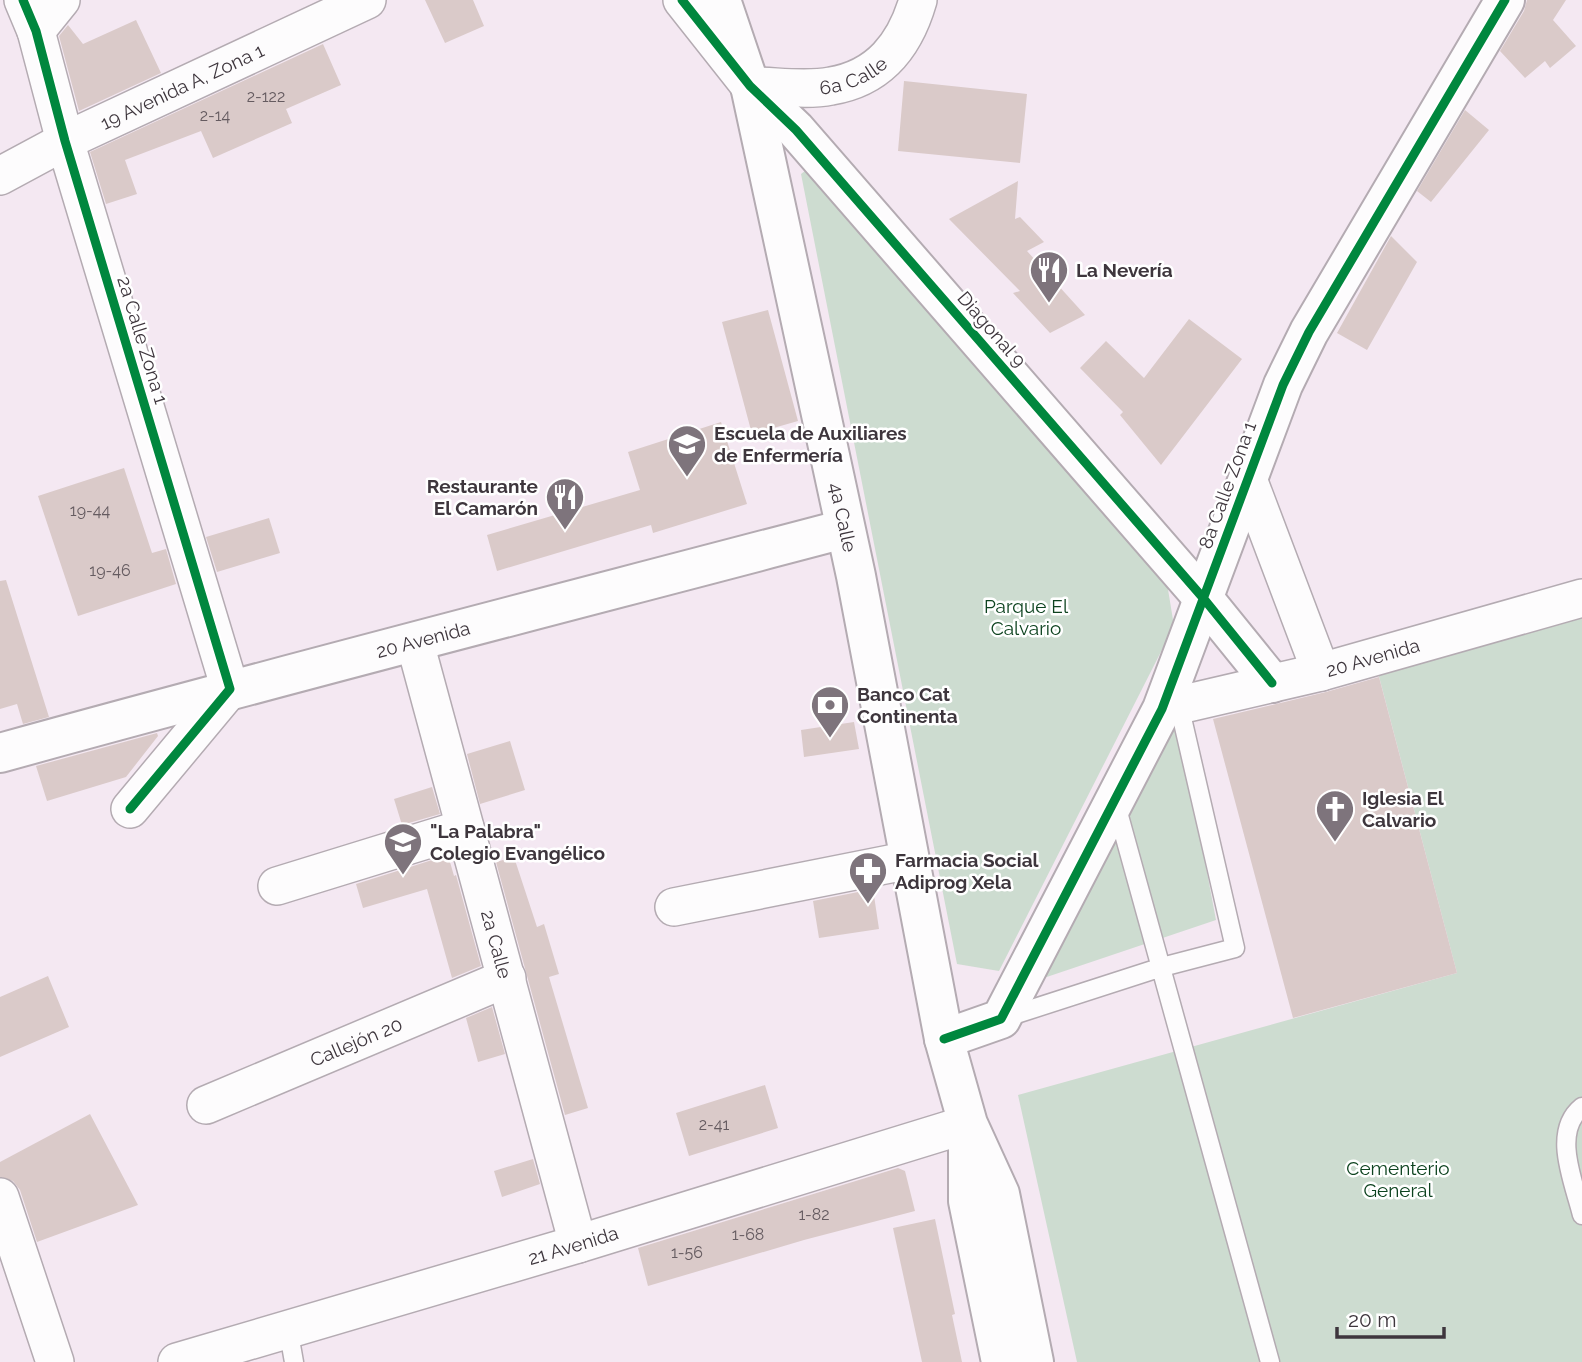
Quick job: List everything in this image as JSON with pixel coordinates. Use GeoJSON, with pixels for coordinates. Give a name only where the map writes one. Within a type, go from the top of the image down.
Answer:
{"type":"FeatureCollection","features":[{"type":"Feature","properties":{"kind":"main road","name":"4a Calle"},"geometry":{"type":"LineString","coordinates":[[721,0],[750,86],[856,576],[944,1039],[968,1124]]}},
{"type":"Feature","properties":{"kind":"main road","name":"8a Calle Zona 1"},"geometry":{"type":"LineString","coordinates":[[1001,1019],[1114,798],[1170,707],[1204,599],[1248,479],[1283,385],[1309,331],[1505,0]]}},
{"type":"Feature","properties":{"kind":"main road","name":"Diagonal 9"},"geometry":{"type":"LineString","coordinates":[[750,86],[796,130],[1204,599],[1272,683]]}},
{"type":"Feature","properties":{"kind":"main road","name":"20 Avenida"},"geometry":{"type":"LineString","coordinates":[[0,753],[230,689],[415,643],[844,528]]}},
{"type":"Feature","properties":{"kind":"main road"},"geometry":{"type":"LineString","coordinates":[[944,1039],[1001,1019]]}},
{"type":"Feature","properties":{"kind":"main road"},"geometry":{"type":"LineString","coordinates":[[968,1124],[968,1201],[1001,1362]]}},
{"type":"Feature","properties":{"kind":"main road"},"geometry":{"type":"LineString","coordinates":[[968,1124],[1000,1194],[1034,1362]]}},
{"type":"Feature","properties":{"kind":"street"},"geometry":{"type":"LineString","coordinates":[[29,15],[61,0]]}},
{"type":"Feature","properties":{"kind":"street","name":"19 Avenida A, Zona 1"},"geometry":{"type":"LineString","coordinates":[[0,177],[65,141],[366,0]]}},
{"type":"Feature","properties":{"kind":"street"},"geometry":{"type":"LineString","coordinates":[[682,0],[750,86]]}},
{"type":"Feature","properties":{"kind":"street","name":"6a Calle"},"geometry":{"type":"LineString","coordinates":[[750,86],[829,87],[856,80],[883,62],[903,39],[918,0]]}},
{"type":"Feature","properties":{"kind":"street","name":"2a Calle Zona 1"},"geometry":{"type":"LineString","coordinates":[[29,15],[230,689]]}},
{"type":"Feature","properties":{"kind":"street"},"geometry":{"type":"LineString","coordinates":[[1248,479],[1321,672]]}},
{"type":"Feature","properties":{"kind":"street","name":"20 Avenida"},"geometry":{"type":"LineString","coordinates":[[1170,707],[1321,672],[1582,598]]}},
{"type":"Feature","properties":{"kind":"street","name":"2a Calle"},"geometry":{"type":"LineString","coordinates":[[415,643],[578,1244]]}},
{"type":"Feature","properties":{"kind":"street"},"geometry":{"type":"LineString","coordinates":[[130,809],[230,689]]}},
{"type":"Feature","properties":{"kind":"street"},"geometry":{"type":"LineString","coordinates":[[277,886],[465,828]]}},
{"type":"Feature","properties":{"kind":"street"},"geometry":{"type":"LineString","coordinates":[[674,907],[910,860]]}},
{"type":"Feature","properties":{"kind":"street","name":"Callejón 20"},"geometry":{"type":"LineString","coordinates":[[206,1105],[507,978]]}},
{"type":"Feature","properties":{"kind":"street","name":"21 Avenida"},"geometry":{"type":"LineString","coordinates":[[177,1362],[291,1345],[578,1244],[968,1124]]}},
{"type":"Feature","properties":{"kind":"street"},"geometry":{"type":"LineString","coordinates":[[0,1197],[55,1362]]}},
{"type":"Feature","properties":{"kind":"lane"},"geometry":{"type":"LineString","coordinates":[[1001,1019],[1162,967],[1235,948],[1170,707]]}},
{"type":"Feature","properties":{"kind":"lane"},"geometry":{"type":"LineString","coordinates":[[1114,798],[1270,1362]]}},
{"type":"Feature","properties":{"kind":"lane"},"geometry":{"type":"LineString","coordinates":[[1582,1107],[1575,1113],[1566,1129],[1566,1149],[1582,1215]]}},
{"type":"Feature","properties":{"kind":"green space","name":"Parque El Calvario"},"geometry":{"type":"Polygon","coordinates":[[[819,160],[1165,571],[1174,626],[999,971],[957,964],[801,174],[819,160]]]}},
{"type":"Feature","properties":{"kind":"green space","name":"Cementerio General"},"geometry":{"type":"Polygon","coordinates":[[[1582,613],[1582,1362],[1077,1362],[1018,1095],[1457,973],[1377,669],[1582,613]]]}},
{"type":"Feature","properties":{"kind":"green space"},"geometry":{"type":"Polygon","coordinates":[[[1177,713],[1216,920],[1017,987],[1177,713]]]}},
{"type":"Feature","properties":{"kind":"building"},"geometry":{"type":"Polygon","coordinates":[[[425,0],[473,0],[484,26],[445,43],[425,0]]]}},
{"type":"Feature","properties":{"kind":"building"},"geometry":{"type":"Polygon","coordinates":[[[1527,0],[1566,0],[1553,20],[1576,46],[1550,68],[1545,61],[1525,78],[1500,51],[1524,11],[1527,0]]]}},
{"type":"Feature","properties":{"kind":"building"},"geometry":{"type":"Polygon","coordinates":[[[136,20],[161,73],[79,111],[59,36],[68,25],[83,44],[136,20]]]}},
{"type":"Feature","properties":{"kind":"building"},"geometry":{"type":"Polygon","coordinates":[[[323,44],[341,85],[286,109],[292,123],[213,158],[201,131],[125,160],[137,194],[106,204],[90,152],[323,44]]]}},
{"type":"Feature","properties":{"kind":"building"},"geometry":{"type":"Polygon","coordinates":[[[904,81],[1027,94],[1020,163],[898,151],[904,81]]]}},
{"type":"Feature","properties":{"kind":"building"},"geometry":{"type":"Polygon","coordinates":[[[1465,110],[1489,130],[1431,202],[1417,191],[1465,110]]]}},
{"type":"Feature","properties":{"kind":"building"},"geometry":{"type":"Polygon","coordinates":[[[1018,181],[1015,219],[1020,217],[1044,242],[1027,251],[1085,315],[1050,333],[1013,293],[1020,291],[949,219],[1018,181]]]}},
{"type":"Feature","properties":{"kind":"building"},"geometry":{"type":"Polygon","coordinates":[[[1391,236],[1417,262],[1367,350],[1337,333],[1391,236]]]}},
{"type":"Feature","properties":{"kind":"building"},"geometry":{"type":"Polygon","coordinates":[[[768,310],[798,421],[752,434],[722,322],[768,310]]]}},
{"type":"Feature","properties":{"kind":"building"},"geometry":{"type":"Polygon","coordinates":[[[1189,319],[1242,359],[1161,465],[1120,415],[1123,412],[1080,368],[1106,341],[1144,378],[1189,319]]]}},
{"type":"Feature","properties":{"kind":"building"},"geometry":{"type":"Polygon","coordinates":[[[721,422],[747,504],[653,533],[651,525],[497,571],[487,535],[640,490],[628,452],[721,422]]]}},
{"type":"Feature","properties":{"kind":"building"},"geometry":{"type":"Polygon","coordinates":[[[124,468],[152,553],[166,549],[176,584],[78,616],[38,496],[124,468]]]}},
{"type":"Feature","properties":{"kind":"building"},"geometry":{"type":"Polygon","coordinates":[[[269,518],[280,553],[217,572],[206,537],[269,518]]]}},
{"type":"Feature","properties":{"kind":"building"},"geometry":{"type":"Polygon","coordinates":[[[6,580],[49,717],[23,724],[17,704],[0,709],[0,581],[6,580]]]}},
{"type":"Feature","properties":{"kind":"building","name":"Iglesia El Calvario"},"geometry":{"type":"Polygon","coordinates":[[[1379,677],[1457,973],[1293,1018],[1213,719],[1379,677]]]}},
{"type":"Feature","properties":{"kind":"building","name":"Banco Cat Continenta"},"geometry":{"type":"Polygon","coordinates":[[[854,722],[859,749],[804,757],[801,730],[854,722]]]}},
{"type":"Feature","properties":{"kind":"building"},"geometry":{"type":"Polygon","coordinates":[[[157,733],[158,736],[126,777],[47,801],[36,766],[157,733]]]}},
{"type":"Feature","properties":{"kind":"building"},"geometry":{"type":"Polygon","coordinates":[[[510,741],[525,790],[480,804],[467,754],[510,741]]]}},
{"type":"Feature","properties":{"kind":"building"},"geometry":{"type":"Polygon","coordinates":[[[432,787],[440,814],[402,825],[394,799],[432,787]]]}},
{"type":"Feature","properties":{"kind":"building"},"geometry":{"type":"Polygon","coordinates":[[[448,855],[481,966],[452,978],[427,889],[363,908],[356,884],[448,855]]]}},
{"type":"Feature","properties":{"kind":"building"},"geometry":{"type":"Polygon","coordinates":[[[514,857],[537,927],[544,924],[559,974],[549,977],[588,1108],[565,1115],[496,862],[514,857]]]}},
{"type":"Feature","properties":{"kind":"building"},"geometry":{"type":"Polygon","coordinates":[[[873,889],[879,929],[819,938],[813,901],[873,889]]]}},
{"type":"Feature","properties":{"kind":"building"},"geometry":{"type":"Polygon","coordinates":[[[48,976],[69,1027],[0,1057],[0,997],[48,976]]]}},
{"type":"Feature","properties":{"kind":"building"},"geometry":{"type":"Polygon","coordinates":[[[492,1007],[505,1054],[478,1062],[466,1018],[492,1007]]]}},
{"type":"Feature","properties":{"kind":"building"},"geometry":{"type":"Polygon","coordinates":[[[765,1085],[778,1128],[689,1156],[676,1113],[765,1085]]]}},
{"type":"Feature","properties":{"kind":"building"},"geometry":{"type":"Polygon","coordinates":[[[90,1114],[138,1205],[37,1242],[20,1190],[13,1181],[0,1177],[0,1162],[90,1114]]]}},
{"type":"Feature","properties":{"kind":"building"},"geometry":{"type":"Polygon","coordinates":[[[533,1159],[540,1184],[502,1197],[494,1171],[533,1159]]]}},
{"type":"Feature","properties":{"kind":"building"},"geometry":{"type":"Polygon","coordinates":[[[898,1168],[905,1171],[915,1211],[648,1286],[638,1248],[898,1168]]]}},
{"type":"Feature","properties":{"kind":"building"},"geometry":{"type":"Polygon","coordinates":[[[935,1219],[962,1362],[922,1362],[893,1228],[935,1219]]]}},
{"type":"Feature","properties":{"kind":"cycle path"},"geometry":{"type":"LineString","coordinates":[[23,0],[36,31],[65,141],[230,689],[130,809]]}},
{"type":"Feature","properties":{"kind":"cycle path"},"geometry":{"type":"LineString","coordinates":[[682,0],[750,86],[796,130],[1204,599],[1272,683]]}},
{"type":"Feature","properties":{"kind":"cycle path"},"geometry":{"type":"LineString","coordinates":[[944,1039],[1001,1019],[1162,709],[1283,385],[1309,332],[1505,0]]}},
{"type":"Feature","properties":{"kind":"place","name":"La Nevería"},"geometry":{"type":"Point","coordinates":[1049,304]}},
{"type":"Feature","properties":{"kind":"place","name":"Escuela de Auxiliares de Enfermería"},"geometry":{"type":"Point","coordinates":[687,478]}},
{"type":"Feature","properties":{"kind":"place","name":"Restaurante El Camarón"},"geometry":{"type":"Point","coordinates":[565,531]}},
{"type":"Feature","properties":{"kind":"place","name":"Banco Cat Continenta"},"geometry":{"type":"Point","coordinates":[830,739]}},
{"type":"Feature","properties":{"kind":"place","name":"Iglesia El Calvario"},"geometry":{"type":"Point","coordinates":[1335,843]}},
{"type":"Feature","properties":{"kind":"place","name":"\"La Palabra\" Colegio Evangélico"},"geometry":{"type":"Point","coordinates":[403,876]}},
{"type":"Feature","properties":{"kind":"place","name":"Farmacia Social Adiprog Xela"},"geometry":{"type":"Point","coordinates":[868,905]}}]}
